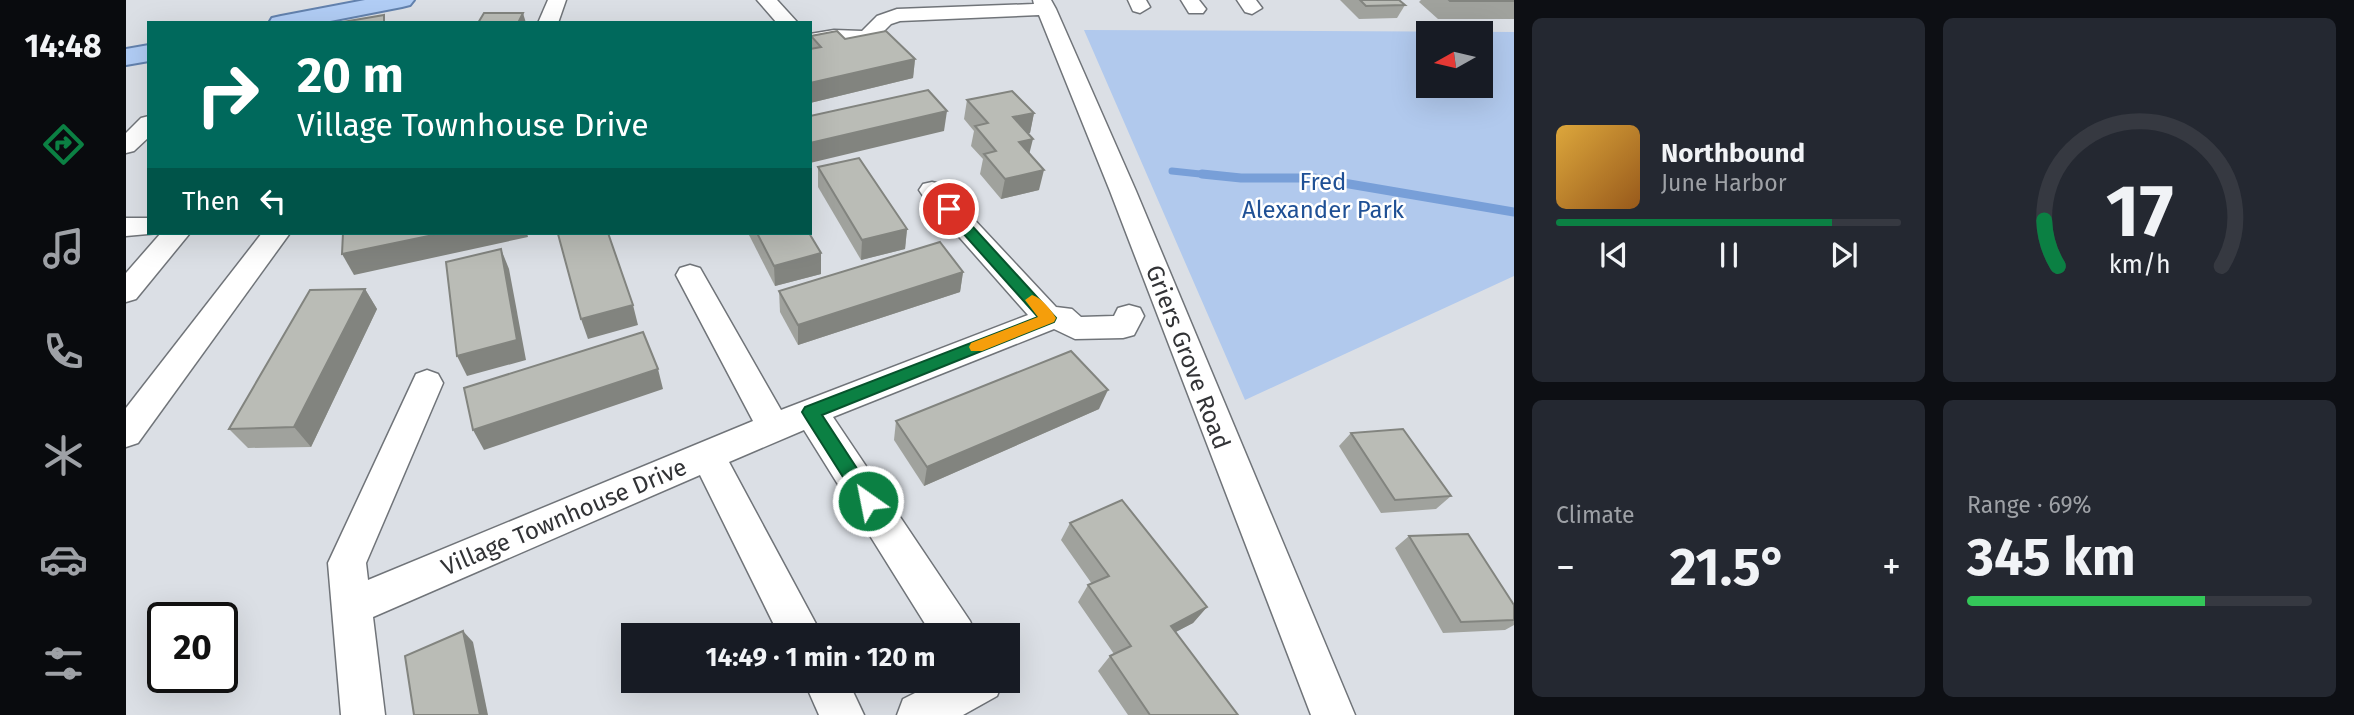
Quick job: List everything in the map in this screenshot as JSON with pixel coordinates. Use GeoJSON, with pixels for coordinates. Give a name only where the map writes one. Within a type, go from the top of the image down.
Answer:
{"type":"FeatureCollection","features":[{"type":"Feature","properties":{"kind":"main road"},"geometry":{"type":"LineString","coordinates":[[308,20],[348,5],[402,0]]}},
{"type":"Feature","properties":{"kind":"main road"},"geometry":{"type":"LineString","coordinates":[[126,40],[147,37]]}},
{"type":"Feature","properties":{"kind":"main road"},"geometry":{"type":"LineString","coordinates":[[126,57],[147,53]]}},
{"type":"Feature","properties":{"kind":"street"},"geometry":{"type":"LineString","coordinates":[[549,21],[557,0]]}},
{"type":"Feature","properties":{"kind":"street"},"geometry":{"type":"LineString","coordinates":[[766,0],[786,21]]}},
{"type":"Feature","properties":{"kind":"street"},"geometry":{"type":"LineString","coordinates":[[812,40],[834,36],[867,37],[884,20],[908,13],[1044,5]]}},
{"type":"Feature","properties":{"kind":"street","name":"Griers Grove Road"},"geometry":{"type":"LineString","coordinates":[[1044,5],[1333,715]]}},
{"type":"Feature","properties":{"kind":"street"},"geometry":{"type":"LineString","coordinates":[[126,146],[147,125]]}},
{"type":"Feature","properties":{"kind":"street"},"geometry":{"type":"LineString","coordinates":[[932,190],[1055,318],[1075,328],[1087,328],[1123,327],[1129,316],[1173,317]]}},
{"type":"Feature","properties":{"kind":"street"},"geometry":{"type":"LineString","coordinates":[[126,227],[147,228]]}},
{"type":"Feature","properties":{"kind":"street"},"geometry":{"type":"LineString","coordinates":[[126,292],[174,235]]}},
{"type":"Feature","properties":{"kind":"street"},"geometry":{"type":"LineString","coordinates":[[126,433],[140,396],[274,235]]}},
{"type":"Feature","properties":{"kind":"street"},"geometry":{"type":"LineString","coordinates":[[690,275],[774,428]]}},
{"type":"Feature","properties":{"kind":"street","name":"Village Townhouse Drive"},"geometry":{"type":"LineString","coordinates":[[353,606],[811,412],[1055,318]]}},
{"type":"Feature","properties":{"kind":"street"},"geometry":{"type":"LineString","coordinates":[[363,715],[353,606],[346,563],[427,383]]}},
{"type":"Feature","properties":{"kind":"street"},"geometry":{"type":"LineString","coordinates":[[811,412],[947,623]]}},
{"type":"Feature","properties":{"kind":"street"},"geometry":{"type":"LineString","coordinates":[[708,456],[795,623]]}},
{"type":"Feature","properties":{"kind":"street"},"geometry":{"type":"LineString","coordinates":[[831,693],[842,715]]}},
{"type":"Feature","properties":{"kind":"street"},"geometry":{"type":"LineString","coordinates":[[919,715],[960,693]]}},
{"type":"Feature","properties":{"kind":"green space","name":"Fred Alexander Park"},"geometry":{"type":"Polygon","coordinates":[[[1084,30],[1416,32],[1416,98],[1493,98],[1493,32],[1514,32],[1514,276],[1245,400],[1084,30]]]}},
{"type":"Feature","properties":{"kind":"building"},"geometry":{"type":"Polygon","coordinates":[[[1360,0],[1399,0],[1405,5],[1366,6],[1360,0]]]}},
{"type":"Feature","properties":{"kind":"building"},"geometry":{"type":"Polygon","coordinates":[[[1514,0],[1514,1],[1450,1],[1514,0]]]}},
{"type":"Feature","properties":{"kind":"building"},"geometry":{"type":"Polygon","coordinates":[[[484,13],[523,13],[519,21],[479,21],[484,13]]]}},
{"type":"Feature","properties":{"kind":"building"},"geometry":{"type":"Polygon","coordinates":[[[384,15],[384,21],[349,21],[384,15]]]}},
{"type":"Feature","properties":{"kind":"building"},"geometry":{"type":"Polygon","coordinates":[[[837,31],[845,39],[886,31],[915,59],[812,83],[812,49],[821,47],[812,36],[837,31]]]}},
{"type":"Feature","properties":{"kind":"building"},"geometry":{"type":"Polygon","coordinates":[[[928,90],[947,111],[812,143],[812,116],[928,90]]]}},
{"type":"Feature","properties":{"kind":"building"},"geometry":{"type":"Polygon","coordinates":[[[1012,91],[1034,113],[1013,117],[1033,139],[1019,142],[1044,170],[1005,179],[984,154],[996,151],[975,126],[988,123],[967,100],[1012,91]]]}},
{"type":"Feature","properties":{"kind":"building"},"geometry":{"type":"Polygon","coordinates":[[[859,158],[907,229],[862,240],[818,167],[859,158]]]}},
{"type":"Feature","properties":{"kind":"building"},"geometry":{"type":"Polygon","coordinates":[[[343,235],[433,235],[342,254],[343,235]]]}},
{"type":"Feature","properties":{"kind":"building"},"geometry":{"type":"Polygon","coordinates":[[[558,235],[609,235],[633,305],[581,319],[558,235]]]}},
{"type":"Feature","properties":{"kind":"building"},"geometry":{"type":"Polygon","coordinates":[[[758,235],[810,235],[821,253],[774,266],[758,235]]]}},
{"type":"Feature","properties":{"kind":"building"},"geometry":{"type":"Polygon","coordinates":[[[940,242],[963,272],[798,325],[779,291],[940,242]]]}},
{"type":"Feature","properties":{"kind":"building"},"geometry":{"type":"Polygon","coordinates":[[[501,249],[517,340],[457,356],[446,262],[501,249]]]}},
{"type":"Feature","properties":{"kind":"building"},"geometry":{"type":"Polygon","coordinates":[[[365,289],[294,427],[229,429],[310,290],[365,289]]]}},
{"type":"Feature","properties":{"kind":"building"},"geometry":{"type":"Polygon","coordinates":[[[643,332],[658,369],[473,430],[464,388],[643,332]]]}},
{"type":"Feature","properties":{"kind":"building"},"geometry":{"type":"Polygon","coordinates":[[[1071,351],[1108,390],[927,467],[896,421],[1071,351]]]}},
{"type":"Feature","properties":{"kind":"building"},"geometry":{"type":"Polygon","coordinates":[[[1403,429],[1451,496],[1395,500],[1351,433],[1403,429]]]}},
{"type":"Feature","properties":{"kind":"building"},"geometry":{"type":"Polygon","coordinates":[[[1122,500],[1207,607],[1171,626],[1238,715],[1150,715],[1110,656],[1131,646],[1088,585],[1109,576],[1070,523],[1122,500]]]}},
{"type":"Feature","properties":{"kind":"building"},"geometry":{"type":"Polygon","coordinates":[[[1468,534],[1514,605],[1514,620],[1461,622],[1409,536],[1468,534]]]}},
{"type":"Feature","properties":{"kind":"building"},"geometry":{"type":"Polygon","coordinates":[[[463,631],[480,715],[414,715],[405,656],[463,631]]]}},
{"type":"Feature","properties":{"kind":"waterway"},"geometry":{"type":"LineString","coordinates":[[1172,171],[1219,176]]}},
{"type":"Feature","properties":{"kind":"waterway"},"geometry":{"type":"LineString","coordinates":[[1202,174],[1241,178],[1314,178],[1514,212]]}},
{"type":"Feature","properties":{"kind":"slow traffic"},"geometry":{"type":"LineString","coordinates":[[977,347],[1049,318],[1032,300]]}},
{"type":"Feature","properties":{"kind":"route"},"geometry":{"type":"LineString","coordinates":[[868,501],[811,412],[1049,318],[949,209]]}}]}
